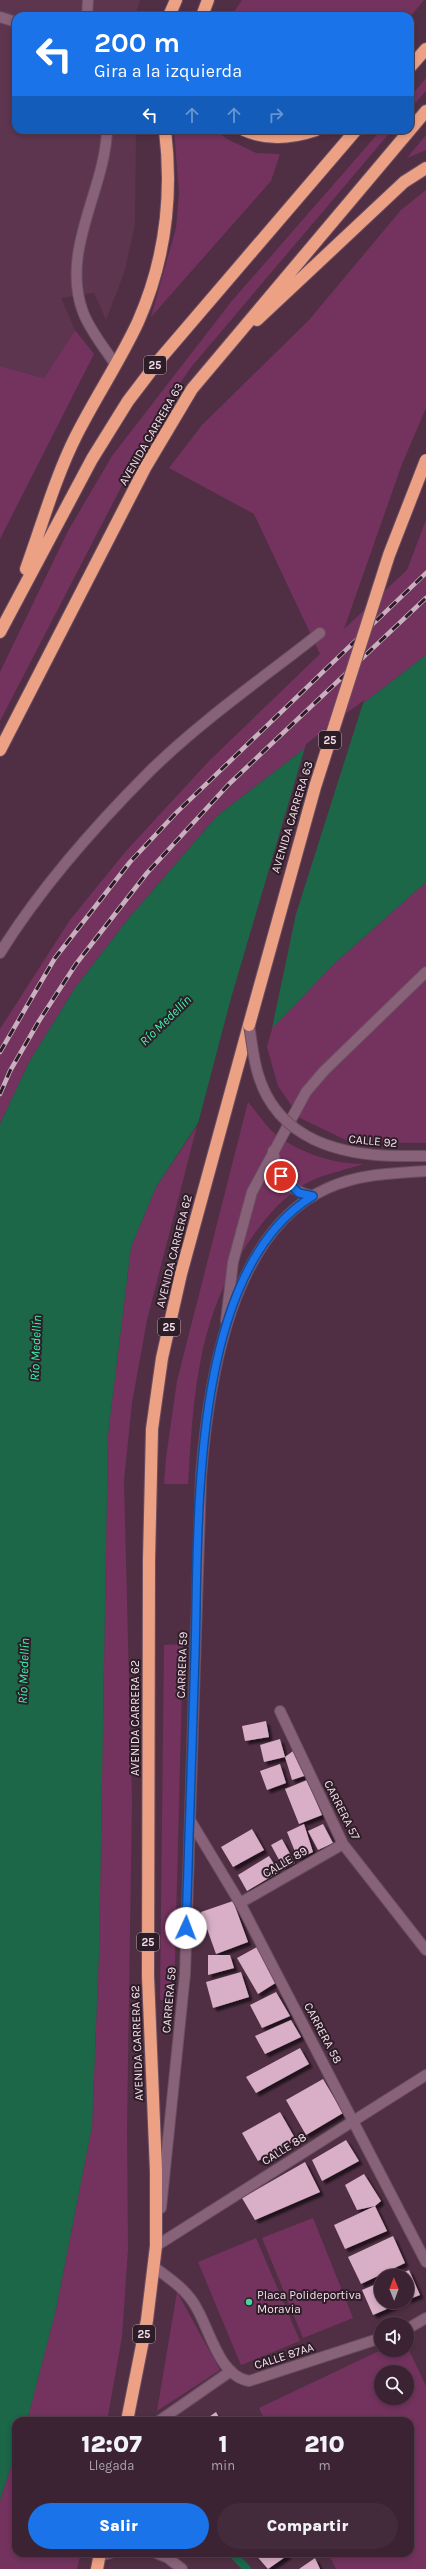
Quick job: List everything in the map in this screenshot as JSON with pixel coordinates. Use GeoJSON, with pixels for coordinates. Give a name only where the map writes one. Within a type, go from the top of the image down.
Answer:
{"type":"FeatureCollection","features":[{"type":"Feature","properties":{"kind":"highway"},"geometry":{"type":"LineString","coordinates":[[171,12],[176,0]]}},
{"type":"Feature","properties":{"kind":"highway"},"geometry":{"type":"LineString","coordinates":[[204,12],[208,0]]}},
{"type":"Feature","properties":{"kind":"highway"},"geometry":{"type":"LineString","coordinates":[[414,62],[426,49]]}},
{"type":"Feature","properties":{"kind":"highway","name":"AVENIDA CARRERA 63"},"geometry":{"type":"LineString","coordinates":[[414,125],[426,111]]}},
{"type":"Feature","properties":{"kind":"highway"},"geometry":{"type":"LineString","coordinates":[[10,610],[67,456],[138,323],[162,251],[168,200],[165,134]]}},
{"type":"Feature","properties":{"kind":"highway"},"geometry":{"type":"LineString","coordinates":[[253,134],[276,138],[303,134]]}},
{"type":"Feature","properties":{"kind":"highway","name":"25"},"geometry":{"type":"LineString","coordinates":[[0,632],[10,610],[92,459],[128,401],[160,359],[353,134]]}},
{"type":"Feature","properties":{"kind":"highway","name":"AVENIDA CARRERA 63"},"geometry":{"type":"LineString","coordinates":[[0,750],[155,450],[192,388],[214,360],[407,134]]}},
{"type":"Feature","properties":{"kind":"highway"},"geometry":{"type":"LineString","coordinates":[[214,360],[404,182],[426,168]]}},
{"type":"Feature","properties":{"kind":"highway","name":"AVENIDA CARRERA 63"},"geometry":{"type":"LineString","coordinates":[[250,1025],[315,787],[389,555],[426,460]]}},
{"type":"Feature","properties":{"kind":"highway","name":"AVENIDA CARRERA 62"},"geometry":{"type":"LineString","coordinates":[[128,2417],[147,2320],[156,2246],[156,2171],[148,1976],[150,1637],[149,1507],[152,1429],[162,1358],[202,1195],[250,1025]]}},
{"type":"Feature","properties":{"kind":"highway"},"geometry":{"type":"LineString","coordinates":[[97,2569],[103,2557]]}},
{"type":"Feature","properties":{"kind":"main road"},"geometry":{"type":"LineString","coordinates":[[88,0],[88,12]]}},
{"type":"Feature","properties":{"kind":"main road"},"geometry":{"type":"LineString","coordinates":[[0,17],[12,21]]}},
{"type":"Feature","properties":{"kind":"main road"},"geometry":{"type":"LineString","coordinates":[[107,134],[106,150],[82,236],[76,272],[83,313],[115,364]]}},
{"type":"Feature","properties":{"kind":"main road"},"geometry":{"type":"LineString","coordinates":[[0,953],[26,912],[94,831],[151,770],[207,722],[320,633]]}},
{"type":"Feature","properties":{"kind":"main road"},"geometry":{"type":"LineString","coordinates":[[225,1327],[233,1262],[252,1192],[306,1092],[324,1070],[426,972]]}},
{"type":"Feature","properties":{"kind":"main road","name":"CALLE 92"},"geometry":{"type":"LineString","coordinates":[[250,1025],[258,1075],[268,1096],[295,1128],[334,1150],[354,1154],[426,1156]]}},
{"type":"Feature","properties":{"kind":"main road"},"geometry":{"type":"LineString","coordinates":[[273,1151],[276,1169],[285,1183],[299,1193],[313,1196]]}},
{"type":"Feature","properties":{"kind":"main road","name":"CARRERA 59"},"geometry":{"type":"LineString","coordinates":[[156,2246],[184,1990],[201,1477],[205,1424],[225,1327],[257,1256],[275,1230],[299,1205],[328,1188],[357,1178],[389,1173],[426,1171]]}},
{"type":"Feature","properties":{"kind":"main road","name":"CARRERA 57"},"geometry":{"type":"LineString","coordinates":[[280,1711],[342,1844],[426,1950]]}},
{"type":"Feature","properties":{"kind":"main road","name":"CARRERA 58"},"geometry":{"type":"LineString","coordinates":[[190,1820],[240,1903],[354,2120],[426,2262]]}},
{"type":"Feature","properties":{"kind":"main road","name":"CALLE 89"},"geometry":{"type":"LineString","coordinates":[[240,1903],[342,1844]]}},
{"type":"Feature","properties":{"kind":"main road","name":"CALLE 88"},"geometry":{"type":"LineString","coordinates":[[156,2246],[426,2075]]}},
{"type":"Feature","properties":{"kind":"main road","name":"CALLE 87AA"},"geometry":{"type":"LineString","coordinates":[[154,2267],[176,2284],[196,2306],[210,2339],[231,2371],[239,2379],[249,2381],[374,2340]]}},
{"type":"Feature","properties":{"kind":"main road"},"geometry":{"type":"LineString","coordinates":[[414,2324],[426,2318]]}},
{"type":"Feature","properties":{"kind":"main road"},"geometry":{"type":"LineString","coordinates":[[165,2417],[231,2371]]}},
{"type":"Feature","properties":{"kind":"main road"},"geometry":{"type":"LineString","coordinates":[[166,2557],[182,2569]]}},
{"type":"Feature","properties":{"kind":"shaded area"},"geometry":{"type":"Polygon","coordinates":[[[0,0],[140,0],[136,12],[12,12],[12,134],[136,134],[135,225],[124,273],[106,320],[94,293],[61,298],[75,330],[44,378],[0,366],[0,0]]]}},
{"type":"Feature","properties":{"kind":"shaded area"},"geometry":{"type":"Polygon","coordinates":[[[242,0],[424,0],[414,12],[234,12],[242,0]]]}},
{"type":"Feature","properties":{"kind":"shaded area"},"geometry":{"type":"Polygon","coordinates":[[[426,78],[426,91],[414,104],[414,92],[426,78]]]}},
{"type":"Feature","properties":{"kind":"shaded area"},"geometry":{"type":"Polygon","coordinates":[[[174,134],[221,134],[227,139],[256,153],[280,154],[271,181],[151,317],[176,228],[179,193],[174,134]]]}},
{"type":"Feature","properties":{"kind":"shaded area"},"geometry":{"type":"Polygon","coordinates":[[[378,134],[389,134],[192,366],[161,410],[0,721],[0,672],[68,531],[112,456],[231,302],[378,134]]]}},
{"type":"Feature","properties":{"kind":"shaded area"},"geometry":{"type":"Polygon","coordinates":[[[426,135],[426,150],[407,158],[426,135]]]}},
{"type":"Feature","properties":{"kind":"shaded area"},"geometry":{"type":"Polygon","coordinates":[[[426,190],[426,408],[402,464],[344,629],[407,570],[426,520],[426,655],[217,816],[128,919],[75,988],[29,1062],[0,1124],[0,1029],[70,920],[126,851],[209,761],[320,654],[254,514],[169,468],[202,425],[309,320],[401,210],[426,190]]]}},
{"type":"Feature","properties":{"kind":"shaded area"},"geometry":{"type":"Polygon","coordinates":[[[75,330],[94,354],[0,539],[0,366],[44,378],[75,330]]]}},
{"type":"Feature","properties":{"kind":"shaded area"},"geometry":{"type":"Polygon","coordinates":[[[426,882],[426,1143],[350,1142],[300,1118],[278,1086],[267,1047],[272,1028],[336,962],[426,882]]]}},
{"type":"Feature","properties":{"kind":"shaded area"},"geometry":{"type":"Polygon","coordinates":[[[248,1102],[274,1133],[305,1152],[340,1162],[364,1164],[315,1179],[289,1195],[261,1225],[236,1263],[221,1293],[210,1323],[202,1354],[193,1417],[188,1484],[164,1484],[166,1458],[177,1381],[248,1102]]]}},
{"type":"Feature","properties":{"kind":"shaded area"},"geometry":{"type":"Polygon","coordinates":[[[197,1126],[147,1320],[132,1403],[124,1480],[132,1801],[127,2128],[128,2249],[122,2337],[108,2417],[28,2417],[56,2309],[92,2126],[99,1952],[108,1434],[131,1247],[156,1187],[197,1126]]]}},
{"type":"Feature","properties":{"kind":"shaded area"},"geometry":{"type":"Polygon","coordinates":[[[183,1644],[174,2000],[160,2000],[164,1645],[183,1644]]]}},
{"type":"Feature","properties":{"kind":"shaded area","name":"Placa Polideportiva Moravia"},"geometry":{"type":"Polygon","coordinates":[[[313,2218],[353,2318],[303,2338],[262,2238],[313,2218]]]}},
{"type":"Feature","properties":{"kind":"shaded area","name":"Placa Polideportiva Moravia"},"geometry":{"type":"Polygon","coordinates":[[[256,2238],[300,2341],[241,2365],[198,2262],[256,2238]]]}},
{"type":"Feature","properties":{"kind":"shaded area"},"geometry":{"type":"Polygon","coordinates":[[[177,2292],[220,2370],[157,2411],[177,2292]]]}},
{"type":"Feature","properties":{"kind":"shaded area"},"geometry":{"type":"Polygon","coordinates":[[[374,2353],[374,2357],[412,2357],[426,2386],[426,2569],[336,2569],[330,2557],[414,2557],[414,2417],[263,2417],[259,2408],[374,2353]]]}},
{"type":"Feature","properties":{"kind":"shaded area"},"geometry":{"type":"Polygon","coordinates":[[[12,2463],[12,2557],[80,2557],[77,2569],[0,2569],[0,2500],[12,2463]]]}},
{"type":"Feature","properties":{"kind":"water","name":"Río Medellín"},"geometry":{"type":"Polygon","coordinates":[[[426,655],[426,882],[336,962],[256,1045],[202,1117],[156,1187],[131,1247],[108,1434],[99,1952],[92,2126],[56,2309],[28,2417],[12,2417],[12,2463],[0,2500],[0,1124],[29,1062],[75,988],[128,919],[217,816],[426,655]]]}},
{"type":"Feature","properties":{"kind":"pier"},"geometry":{"type":"Polygon","coordinates":[[[364,700],[296,914],[271,1033],[258,1046],[196,1131],[231,998],[306,744],[364,700]]]}},
{"type":"Feature","properties":{"kind":"building"},"geometry":{"type":"Polygon","coordinates":[[[266,1721],[269,1737],[245,1741],[242,1726],[266,1721]]]}},
{"type":"Feature","properties":{"kind":"building"},"geometry":{"type":"Polygon","coordinates":[[[280,1739],[285,1757],[264,1762],[260,1745],[280,1739]]]}},
{"type":"Feature","properties":{"kind":"building"},"geometry":{"type":"Polygon","coordinates":[[[293,1751],[307,1775],[292,1780],[285,1757],[293,1751]]]}},
{"type":"Feature","properties":{"kind":"building"},"geometry":{"type":"Polygon","coordinates":[[[280,1764],[286,1783],[267,1790],[260,1771],[280,1764]]]}},
{"type":"Feature","properties":{"kind":"building"},"geometry":{"type":"Polygon","coordinates":[[[307,1780],[322,1815],[299,1824],[285,1789],[307,1780]]]}},
{"type":"Feature","properties":{"kind":"building"},"geometry":{"type":"Polygon","coordinates":[[[304,1824],[313,1852],[298,1859],[287,1832],[304,1824]]]}},
{"type":"Feature","properties":{"kind":"building"},"geometry":{"type":"Polygon","coordinates":[[[323,1824],[333,1843],[318,1850],[308,1831],[323,1824]]]}},
{"type":"Feature","properties":{"kind":"building"},"geometry":{"type":"Polygon","coordinates":[[[252,1829],[264,1850],[233,1867],[221,1847],[252,1829]]]}},
{"type":"Feature","properties":{"kind":"building"},"geometry":{"type":"Polygon","coordinates":[[[282,1839],[295,1863],[284,1869],[271,1845],[282,1839]]]}},
{"type":"Feature","properties":{"kind":"building"},"geometry":{"type":"Polygon","coordinates":[[[269,1856],[279,1872],[247,1891],[238,1875],[269,1856]]]}},
{"type":"Feature","properties":{"kind":"building"},"geometry":{"type":"Polygon","coordinates":[[[233,1901],[248,1942],[216,1954],[201,1912],[233,1901]]]}},
{"type":"Feature","properties":{"kind":"building"},"geometry":{"type":"Polygon","coordinates":[[[257,1947],[277,1982],[258,1994],[237,1958],[257,1947]]]}},
{"type":"Feature","properties":{"kind":"building"},"geometry":{"type":"Polygon","coordinates":[[[208,1955],[230,1955],[234,1968],[208,1975],[208,1955]]]}},
{"type":"Feature","properties":{"kind":"building"},"geometry":{"type":"Polygon","coordinates":[[[241,1972],[249,1997],[213,2008],[206,1982],[241,1972]]]}},
{"type":"Feature","properties":{"kind":"building"},"geometry":{"type":"Polygon","coordinates":[[[276,1992],[290,2016],[262,2028],[250,2005],[276,1992]]]}},
{"type":"Feature","properties":{"kind":"building"},"geometry":{"type":"Polygon","coordinates":[[[291,2020],[301,2037],[265,2054],[255,2036],[291,2020]]]}},
{"type":"Feature","properties":{"kind":"building"},"geometry":{"type":"Polygon","coordinates":[[[300,2048],[309,2064],[256,2093],[246,2077],[300,2048]]]}},
{"type":"Feature","properties":{"kind":"building"},"geometry":{"type":"Polygon","coordinates":[[[323,2079],[343,2113],[306,2135],[286,2100],[323,2079]]]}},
{"type":"Feature","properties":{"kind":"building"},"geometry":{"type":"Polygon","coordinates":[[[280,2112],[296,2140],[258,2161],[242,2133],[280,2112]]]}},
{"type":"Feature","properties":{"kind":"building"},"geometry":{"type":"Polygon","coordinates":[[[346,2140],[359,2161],[322,2181],[312,2160],[346,2140]]]}},
{"type":"Feature","properties":{"kind":"building"},"geometry":{"type":"Polygon","coordinates":[[[305,2162],[320,2192],[255,2220],[242,2198],[305,2162]]]}},
{"type":"Feature","properties":{"kind":"building"},"geometry":{"type":"Polygon","coordinates":[[[364,2174],[381,2201],[375,2206],[357,2210],[345,2185],[364,2174]]]}},
{"type":"Feature","properties":{"kind":"building"},"geometry":{"type":"Polygon","coordinates":[[[375,2206],[387,2231],[345,2249],[334,2225],[375,2206]]]}},
{"type":"Feature","properties":{"kind":"building"},"geometry":{"type":"Polygon","coordinates":[[[393,2236],[405,2263],[392,2269],[374,2269],[374,2278],[361,2284],[348,2257],[393,2236]]]}},
{"type":"Feature","properties":{"kind":"building"},"geometry":{"type":"Polygon","coordinates":[[[414,2281],[420,2295],[414,2297],[414,2281]]]}},
{"type":"Feature","properties":{"kind":"building"},"geometry":{"type":"Polygon","coordinates":[[[374,2285],[374,2309],[387,2309],[373,2315],[362,2290],[374,2285]]]}},
{"type":"Feature","properties":{"kind":"building"},"geometry":{"type":"Polygon","coordinates":[[[216,2412],[219,2417],[209,2417],[216,2412]]]}},
{"type":"Feature","properties":{"kind":"building"},"geometry":{"type":"Polygon","coordinates":[[[258,2557],[285,2557],[268,2569],[258,2557]]]}},
{"type":"Feature","properties":{"kind":"building"},"geometry":{"type":"Polygon","coordinates":[[[315,2558],[320,2569],[299,2569],[315,2558]]]}},
{"type":"Feature","properties":{"kind":"waterway"},"geometry":{"type":"LineString","coordinates":[[236,2557],[247,2569]]}},
{"type":"Feature","properties":{"kind":"railway"},"geometry":{"type":"LineString","coordinates":[[0,1052],[55,958],[130,862],[176,813],[426,573]]}},
{"type":"Feature","properties":{"kind":"railway"},"geometry":{"type":"LineString","coordinates":[[0,1094],[10,1071],[39,1021],[76,964],[147,873],[229,784],[426,598]]}},
{"type":"Feature","properties":{"kind":"place","name":"Placa Polideportiva Moravia"},"geometry":{"type":"Point","coordinates":[249,2302]}},
{"type":"Feature","properties":{"kind":"route"},"geometry":{"type":"LineString","coordinates":[[186,1928],[198,1534],[205,1424],[213,1375],[225,1327],[244,1282],[257,1256],[275,1230],[299,1205],[313,1196],[299,1193],[285,1183],[281,1176]]}}]}
